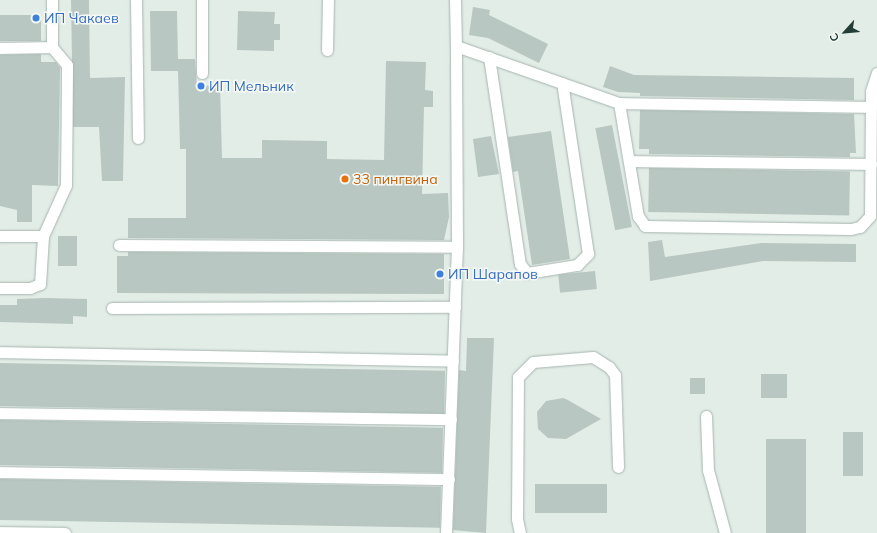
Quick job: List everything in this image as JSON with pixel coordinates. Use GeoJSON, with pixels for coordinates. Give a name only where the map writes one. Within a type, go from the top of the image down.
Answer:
{"type":"FeatureCollection","features":[{"type":"Feature","properties":{"kind":"lane"},"geometry":{"type":"LineString","coordinates":[[0,288],[30,288],[40,284],[43,236],[66,185],[67,65],[52,47],[52,0]]}},
{"type":"Feature","properties":{"kind":"lane"},"geometry":{"type":"LineString","coordinates":[[136,0],[138,138]]}},
{"type":"Feature","properties":{"kind":"lane"},"geometry":{"type":"LineString","coordinates":[[202,0],[202,72]]}},
{"type":"Feature","properties":{"kind":"lane"},"geometry":{"type":"LineString","coordinates":[[327,50],[328,0]]}},
{"type":"Feature","properties":{"kind":"lane"},"geometry":{"type":"LineString","coordinates":[[446,533],[456,248],[455,0]]}},
{"type":"Feature","properties":{"kind":"lane"},"geometry":{"type":"LineString","coordinates":[[456,46],[619,103],[871,107]]}},
{"type":"Feature","properties":{"kind":"lane"},"geometry":{"type":"LineString","coordinates":[[0,48],[52,47]]}},
{"type":"Feature","properties":{"kind":"lane"},"geometry":{"type":"LineString","coordinates":[[489,57],[520,264],[527,273],[577,265],[588,254],[562,83]]}},
{"type":"Feature","properties":{"kind":"lane"},"geometry":{"type":"LineString","coordinates":[[619,103],[638,216],[645,226],[652,228],[851,229],[866,222],[874,204],[870,164],[871,91],[877,72]]}},
{"type":"Feature","properties":{"kind":"lane"},"geometry":{"type":"LineString","coordinates":[[629,161],[870,164]]}},
{"type":"Feature","properties":{"kind":"lane"},"geometry":{"type":"LineString","coordinates":[[0,236],[43,236]]}},
{"type":"Feature","properties":{"kind":"lane"},"geometry":{"type":"LineString","coordinates":[[119,245],[456,248]]}},
{"type":"Feature","properties":{"kind":"lane"},"geometry":{"type":"LineString","coordinates":[[112,308],[455,307]]}},
{"type":"Feature","properties":{"kind":"lane"},"geometry":{"type":"LineString","coordinates":[[0,352],[453,361]]}},
{"type":"Feature","properties":{"kind":"lane"},"geometry":{"type":"LineString","coordinates":[[520,533],[517,519],[518,377],[533,362],[593,357],[609,367],[615,375],[618,467]]}},
{"type":"Feature","properties":{"kind":"lane"},"geometry":{"type":"LineString","coordinates":[[0,413],[451,419]]}},
{"type":"Feature","properties":{"kind":"lane"},"geometry":{"type":"LineString","coordinates":[[706,416],[708,470],[725,533]]}},
{"type":"Feature","properties":{"kind":"lane"},"geometry":{"type":"LineString","coordinates":[[0,472],[449,479]]}},
{"type":"Feature","properties":{"kind":"lane"},"geometry":{"type":"LineString","coordinates":[[0,532],[65,533]]}},
{"type":"Feature","properties":{"kind":"building"},"geometry":{"type":"Polygon","coordinates":[[[71,0],[89,0],[90,78],[125,77],[123,181],[102,181],[99,127],[73,127],[71,0]]]}},
{"type":"Feature","properties":{"kind":"building"},"geometry":{"type":"Polygon","coordinates":[[[473,7],[490,10],[489,15],[548,44],[539,63],[488,38],[469,35],[473,7]]]}},
{"type":"Feature","properties":{"kind":"building"},"geometry":{"type":"Polygon","coordinates":[[[150,11],[177,11],[178,59],[195,59],[197,86],[220,85],[222,158],[262,158],[262,140],[327,141],[327,159],[384,160],[386,61],[426,62],[425,90],[433,91],[433,107],[424,107],[422,194],[448,193],[449,217],[444,240],[128,238],[128,218],[186,218],[186,149],[180,149],[178,71],[151,71],[150,11]]]}},
{"type":"Feature","properties":{"kind":"building"},"geometry":{"type":"Polygon","coordinates":[[[238,11],[275,12],[274,24],[280,24],[280,40],[274,40],[274,51],[237,50],[238,11]]]}},
{"type":"Feature","properties":{"kind":"building"},"geometry":{"type":"Polygon","coordinates":[[[0,15],[41,15],[41,41],[0,41],[0,15]]]}},
{"type":"Feature","properties":{"kind":"building"},"geometry":{"type":"Polygon","coordinates":[[[41,54],[41,62],[56,62],[60,68],[58,186],[32,185],[32,222],[17,222],[17,210],[0,206],[0,55],[41,54]]]}},
{"type":"Feature","properties":{"kind":"building"},"geometry":{"type":"Polygon","coordinates":[[[610,66],[634,75],[854,78],[854,100],[640,96],[640,93],[618,92],[603,87],[610,66]]]}},
{"type":"Feature","properties":{"kind":"building"},"geometry":{"type":"Polygon","coordinates":[[[640,110],[854,114],[856,153],[850,153],[850,157],[649,154],[649,149],[639,149],[640,110]]]}},
{"type":"Feature","properties":{"kind":"building"},"geometry":{"type":"Polygon","coordinates":[[[612,125],[632,227],[615,230],[595,128],[612,125]]]}},
{"type":"Feature","properties":{"kind":"building"},"geometry":{"type":"Polygon","coordinates":[[[551,131],[570,259],[532,265],[518,171],[513,172],[508,137],[551,131]]]}},
{"type":"Feature","properties":{"kind":"building"},"geometry":{"type":"Polygon","coordinates":[[[491,136],[499,174],[478,177],[473,139],[491,136]]]}},
{"type":"Feature","properties":{"kind":"building"},"geometry":{"type":"Polygon","coordinates":[[[649,168],[850,172],[849,216],[648,212],[649,168]]]}},
{"type":"Feature","properties":{"kind":"building"},"geometry":{"type":"Polygon","coordinates":[[[58,236],[77,236],[77,266],[58,266],[58,236]]]}},
{"type":"Feature","properties":{"kind":"building"},"geometry":{"type":"Polygon","coordinates":[[[662,240],[665,257],[761,243],[856,244],[856,262],[763,261],[650,281],[648,242],[662,240]]]}},
{"type":"Feature","properties":{"kind":"building"},"geometry":{"type":"Polygon","coordinates":[[[128,252],[444,254],[444,294],[117,293],[117,256],[128,256],[128,252]]]}},
{"type":"Feature","properties":{"kind":"building"},"geometry":{"type":"Polygon","coordinates":[[[595,271],[597,289],[560,293],[558,275],[595,271]]]}},
{"type":"Feature","properties":{"kind":"building"},"geometry":{"type":"Polygon","coordinates":[[[17,299],[87,299],[87,317],[73,316],[73,324],[0,322],[0,305],[17,305],[17,299]]]}},
{"type":"Feature","properties":{"kind":"building"},"geometry":{"type":"Polygon","coordinates":[[[467,338],[494,338],[486,533],[453,530],[459,370],[466,371],[467,338]]]}},
{"type":"Feature","properties":{"kind":"building"},"geometry":{"type":"Polygon","coordinates":[[[0,363],[445,371],[444,414],[0,406],[0,363]]]}},
{"type":"Feature","properties":{"kind":"building"},"geometry":{"type":"Polygon","coordinates":[[[761,374],[787,374],[787,398],[761,398],[761,374]]]}},
{"type":"Feature","properties":{"kind":"building"},"geometry":{"type":"Polygon","coordinates":[[[690,378],[705,378],[705,394],[690,394],[690,378]]]}},
{"type":"Feature","properties":{"kind":"building"},"geometry":{"type":"Polygon","coordinates":[[[563,398],[601,419],[566,439],[548,438],[538,429],[537,412],[546,401],[563,398]]]}},
{"type":"Feature","properties":{"kind":"building"},"geometry":{"type":"Polygon","coordinates":[[[0,420],[443,428],[442,473],[0,465],[0,420]]]}},
{"type":"Feature","properties":{"kind":"building"},"geometry":{"type":"Polygon","coordinates":[[[843,432],[863,432],[863,476],[843,476],[843,432]]]}},
{"type":"Feature","properties":{"kind":"building"},"geometry":{"type":"Polygon","coordinates":[[[766,439],[806,439],[806,533],[766,533],[766,439]]]}},
{"type":"Feature","properties":{"kind":"building"},"geometry":{"type":"Polygon","coordinates":[[[0,479],[441,487],[440,528],[0,520],[0,479]]]}},
{"type":"Feature","properties":{"kind":"building"},"geometry":{"type":"Polygon","coordinates":[[[535,484],[607,484],[607,513],[535,513],[535,484]]]}},
{"type":"Feature","properties":{"kind":"place","name":"ИП Чакаев"},"geometry":{"type":"Point","coordinates":[36,18]}},
{"type":"Feature","properties":{"kind":"place","name":"ИП Мельник"},"geometry":{"type":"Point","coordinates":[201,86]}},
{"type":"Feature","properties":{"kind":"place","name":"33 пингвина"},"geometry":{"type":"Point","coordinates":[345,179]}},
{"type":"Feature","properties":{"kind":"place","name":"ИП Шарапов"},"geometry":{"type":"Point","coordinates":[440,274]}}]}
